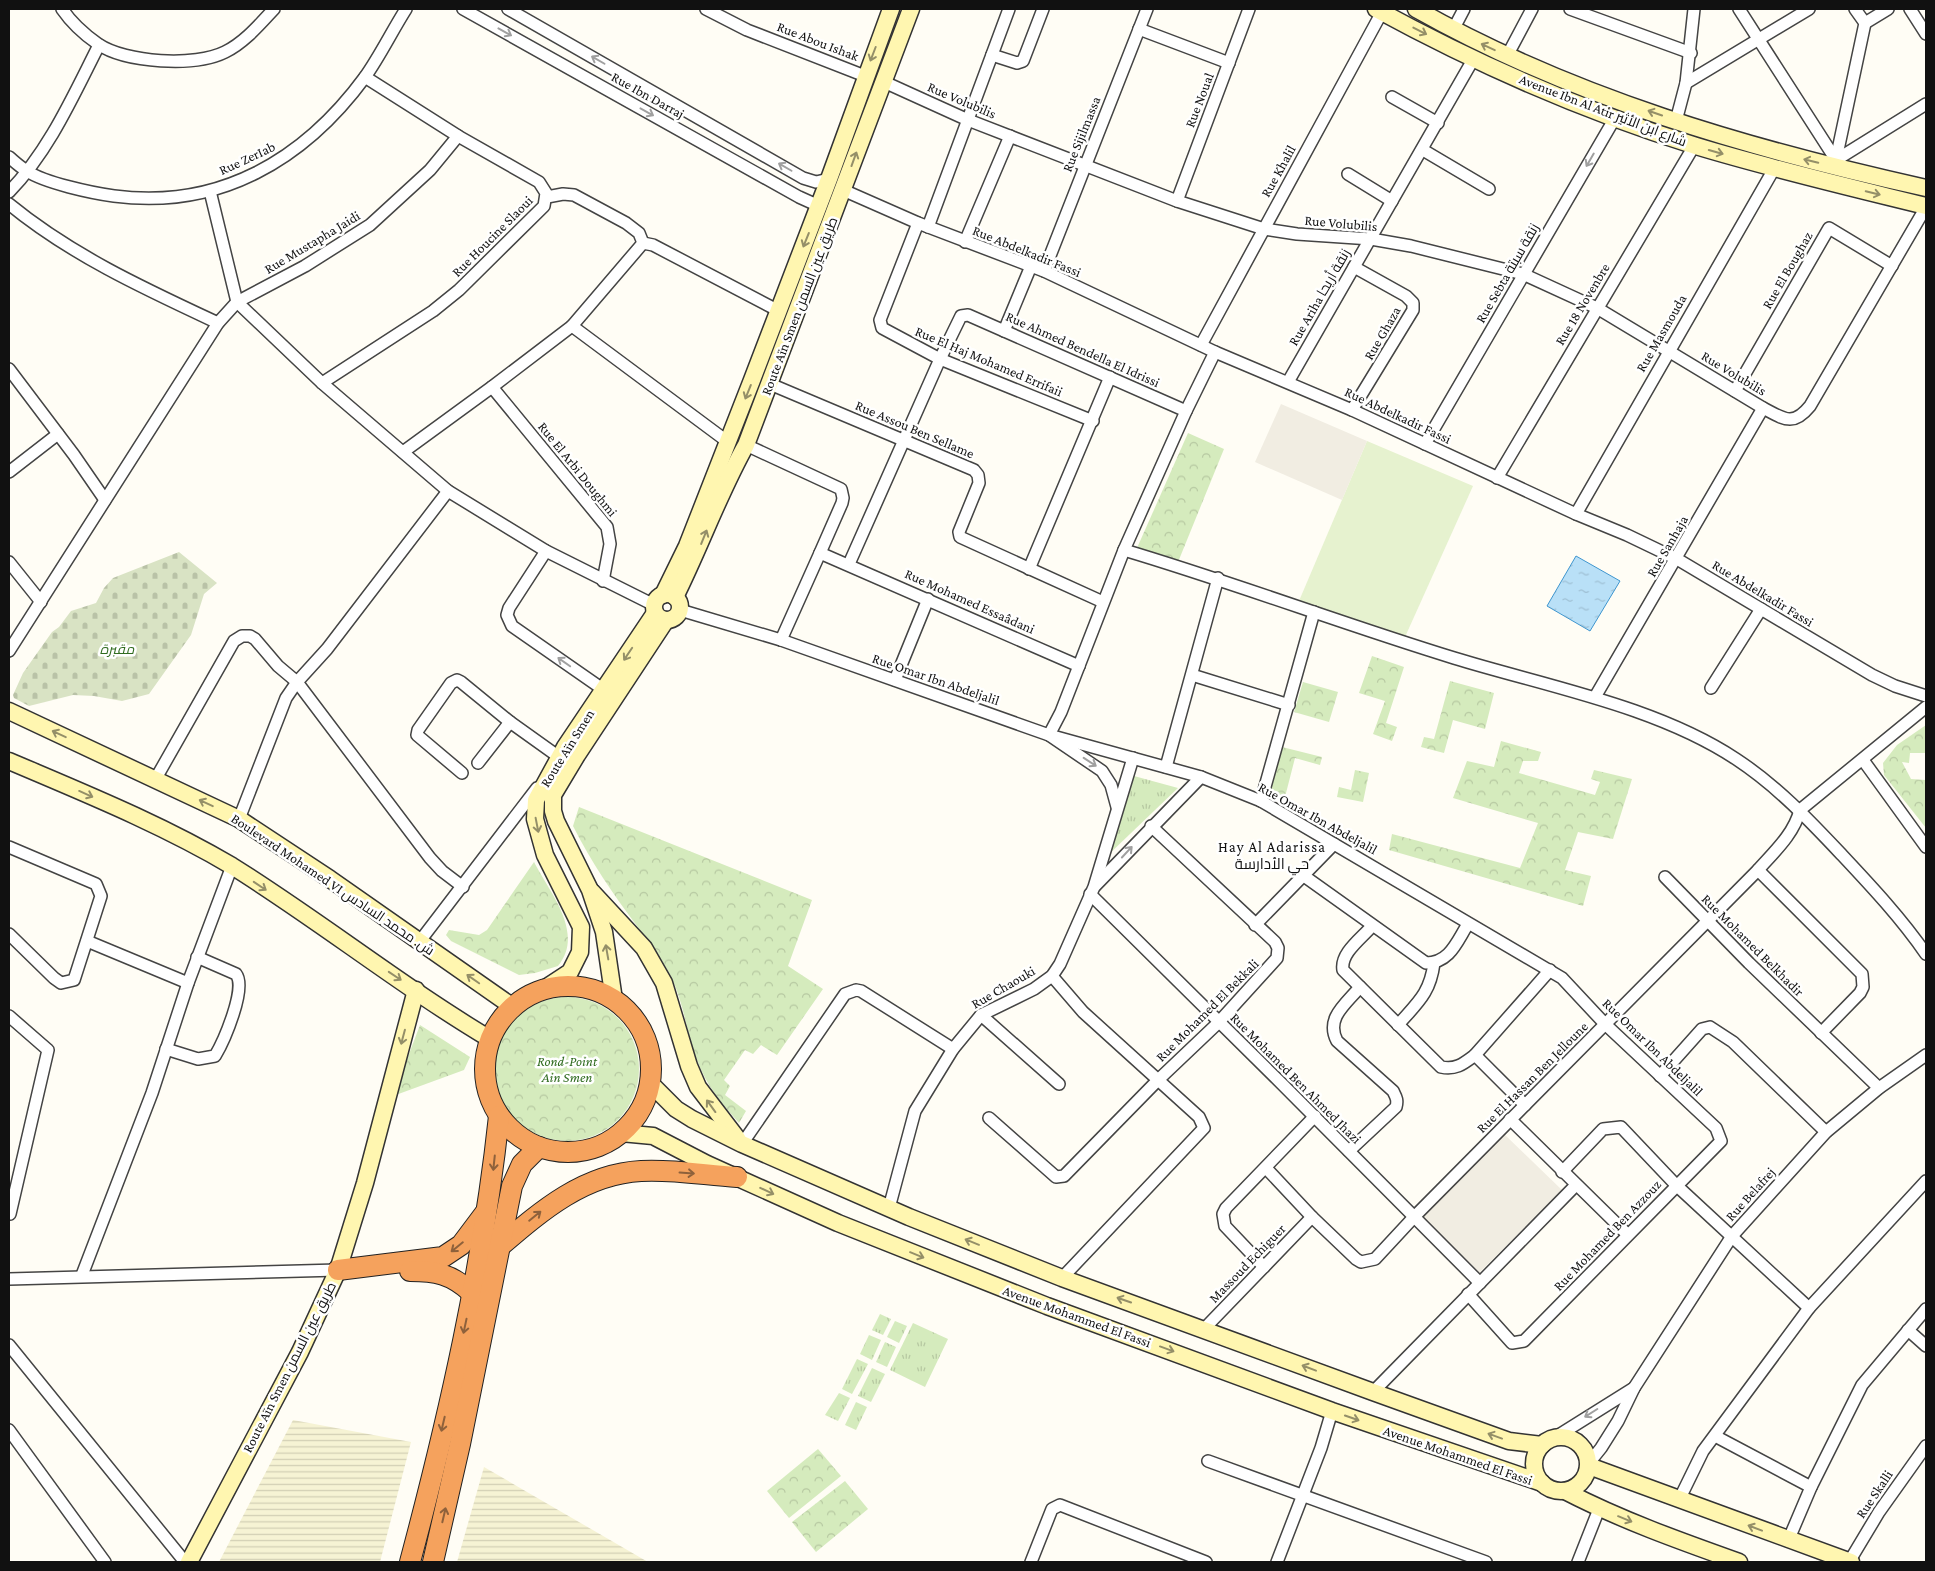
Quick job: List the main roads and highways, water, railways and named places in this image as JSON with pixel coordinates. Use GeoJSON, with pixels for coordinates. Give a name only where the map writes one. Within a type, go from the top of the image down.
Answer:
{"type":"FeatureCollection","features":[{"type":"Feature","properties":{"kind":"highway"},"geometry":{"type":"LineString","coordinates":[[560,986],[580,987],[596,991],[614,1000],[631,1014],[643,1033],[651,1061],[650,1083],[639,1112],[621,1133],[601,1145],[582,1151],[562,1152],[539,1147],[515,1133],[499,1116],[490,1099],[486,1082],[485,1061],[490,1039],[500,1022],[513,1007],[541,991],[560,986]]}},
{"type":"Feature","properties":{"kind":"highway"},"geometry":{"type":"LineString","coordinates":[[410,1562],[454,1376],[471,1292],[487,1210],[499,1116]]}},
{"type":"Feature","properties":{"kind":"highway"},"geometry":{"type":"LineString","coordinates":[[433,1562],[460,1444],[498,1248],[516,1174],[522,1164],[539,1147]]}},
{"type":"Feature","properties":{"kind":"highway"},"geometry":{"type":"LineString","coordinates":[[498,1248],[537,1214],[566,1194],[604,1178],[640,1171],[737,1177]]}},
{"type":"Feature","properties":{"kind":"highway"},"geometry":{"type":"LineString","coordinates":[[338,1270],[443,1257],[461,1245],[487,1210]]}},
{"type":"Feature","properties":{"kind":"highway"},"geometry":{"type":"LineString","coordinates":[[338,1270],[431,1271],[456,1279],[471,1292]]}},
{"type":"Feature","properties":{"kind":"main road","name":"Route Aïn Smen طريق عين السمن"},"geometry":{"type":"LineString","coordinates":[[665,607],[830,179],[865,76],[891,9]]}},
{"type":"Feature","properties":{"kind":"main road","name":"Route Aïn Smen طريق عين السمن"},"geometry":{"type":"LineString","coordinates":[[665,607],[700,546],[731,472],[746,444],[843,190],[882,81],[911,9]]}},
{"type":"Feature","properties":{"kind":"main road","name":"Avenue Ibn Al Atir شارع ابن الأثير"},"geometry":{"type":"LineString","coordinates":[[1416,9],[1453,30],[1507,56],[1621,102],[1744,142],[1835,163],[1926,188]]}},
{"type":"Feature","properties":{"kind":"main road","name":"Avenue Ibn Al Atir شارع ابن الأثير"},"geometry":{"type":"LineString","coordinates":[[1379,10],[1474,58],[1614,118],[1694,146],[1774,169],[1926,207]]}},
{"type":"Feature","properties":{"kind":"main road","name":"Route Aïn Smen"},"geometry":{"type":"LineString","coordinates":[[541,991],[570,972],[577,962],[582,927],[545,855],[535,819],[536,800],[556,763],[604,690],[665,607]]}},
{"type":"Feature","properties":{"kind":"main road","name":"Route Aïn Smen"},"geometry":{"type":"LineString","coordinates":[[614,1000],[604,932],[590,890],[559,828],[553,811],[553,795],[665,607]]}},
{"type":"Feature","properties":{"kind":"main road","name":"Boulevard Mohamed VI ش. محمد السادس"},"geometry":{"type":"LineString","coordinates":[[9,711],[240,819],[420,941],[513,1007]]}},
{"type":"Feature","properties":{"kind":"main road"},"geometry":{"type":"LineString","coordinates":[[9,761],[173,834],[232,866],[452,1016],[490,1039]]}},
{"type":"Feature","properties":{"kind":"main road"},"geometry":{"type":"LineString","coordinates":[[590,890],[644,948],[664,984],[688,1066],[698,1087],[712,1108],[742,1144]]}},
{"type":"Feature","properties":{"kind":"main road","name":"Route Aïn Smen طريق عين السمن"},"geometry":{"type":"LineString","coordinates":[[187,1562],[300,1352],[338,1270],[358,1206],[416,990]]}},
{"type":"Feature","properties":{"kind":"main road"},"geometry":{"type":"LineString","coordinates":[[650,1083],[681,1113],[742,1144],[889,1208],[1062,1278],[1509,1441],[1547,1442],[1559,1437],[1576,1442],[1587,1455],[1588,1465],[1581,1483],[1565,1491]]}},
{"type":"Feature","properties":{"kind":"main road","name":"Avenue Mohammed El Fassi"},"geometry":{"type":"LineString","coordinates":[[621,1133],[653,1136],[838,1223],[960,1272],[1332,1411],[1542,1483],[1556,1491],[1565,1491],[1599,1508],[1739,1562]]}},
{"type":"Feature","properties":{"kind":"main road","name":"Avenue Mohammed El Fassi"},"geometry":{"type":"LineString","coordinates":[[1542,1483],[1536,1474],[1534,1464],[1536,1454],[1547,1442]]}},
{"type":"Feature","properties":{"kind":"main road"},"geometry":{"type":"LineString","coordinates":[[1588,1465],[1788,1541],[1850,1562]]}},
{"type":"Feature","properties":{"kind":"water"},"geometry":{"type":"Polygon","coordinates":[[[1576,556],[1620,581],[1590,631],[1547,606],[1576,556]]]}},
{"type":"Feature","properties":{"kind":"district","name":"Hay Al Adarissa حي الأدارسة"},"geometry":{"type":"Point","coordinates":[1272,856]}},
{"type":"Feature","properties":{"kind":"park label","name":"مقبرة"},"geometry":{"type":"Point","coordinates":[117,649]}},
{"type":"Feature","properties":{"kind":"park label","name":"Rond-Point Ain Smen"},"geometry":{"type":"Point","coordinates":[567,1070]}}]}
